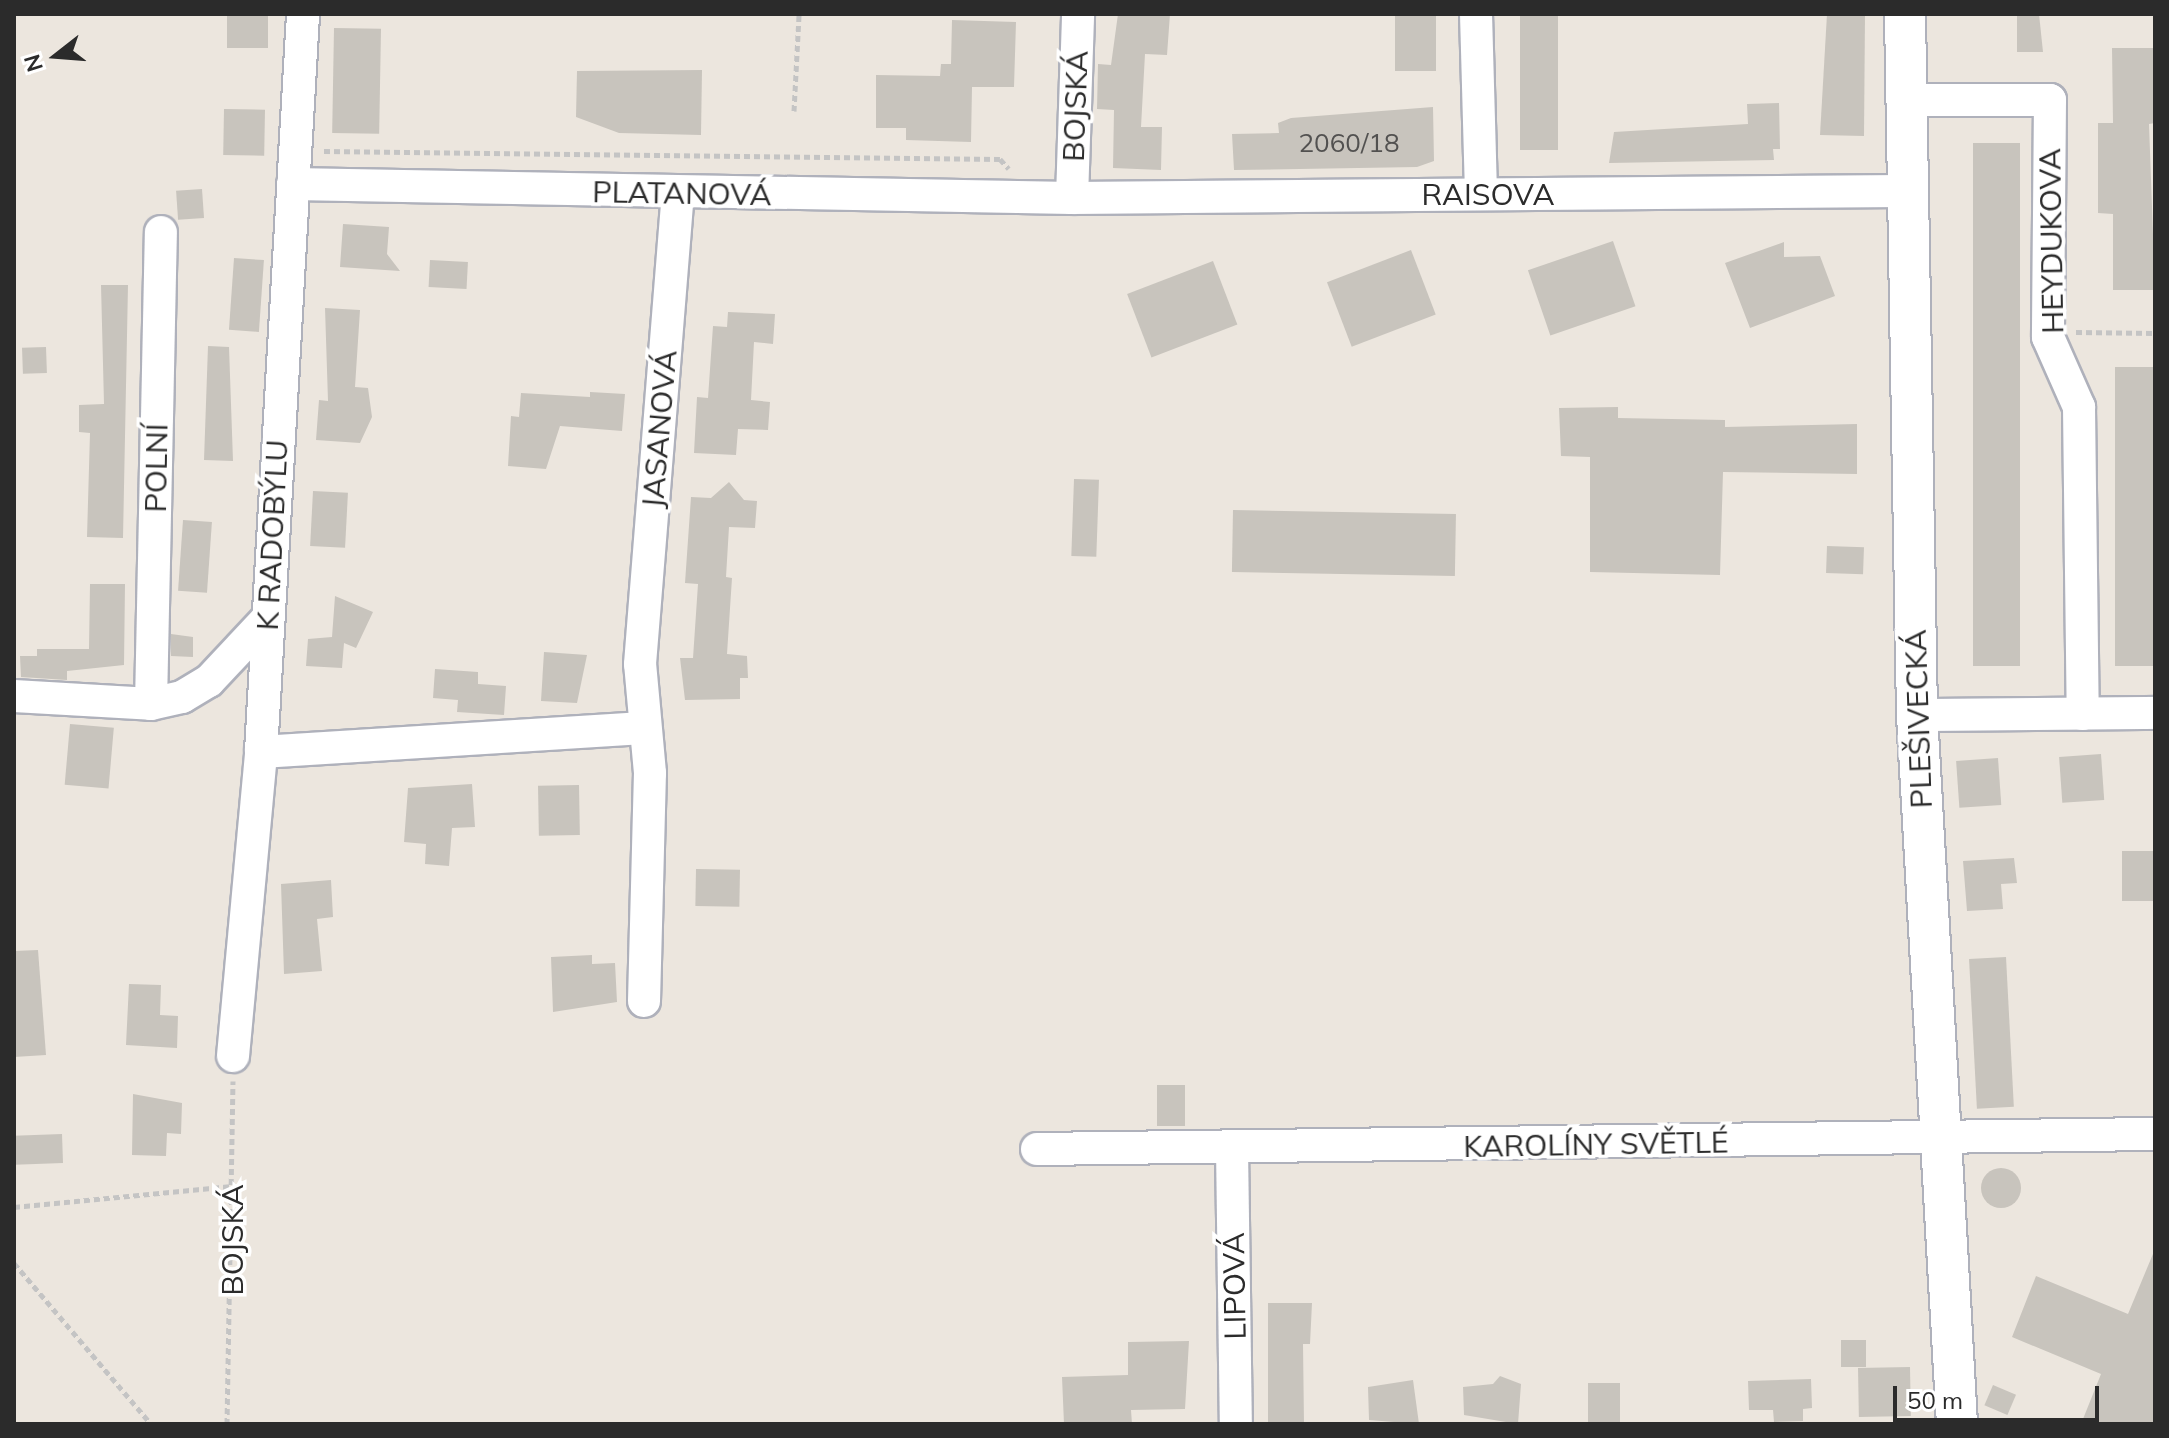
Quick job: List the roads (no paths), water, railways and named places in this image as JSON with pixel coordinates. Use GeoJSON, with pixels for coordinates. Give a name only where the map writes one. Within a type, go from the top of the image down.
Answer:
{"type":"FeatureCollection","features":[{"type":"Feature","properties":{"kind":"street","name":"K RADOBÝLU"},"geometry":{"type":"LineString","coordinates":[[233,1056],[261,752],[303,14]]}},
{"type":"Feature","properties":{"kind":"street","name":"BOJSKÁ"},"geometry":{"type":"LineString","coordinates":[[1072,198],[1078,14]]}},
{"type":"Feature","properties":{"kind":"street"},"geometry":{"type":"LineString","coordinates":[[1476,14],[1481,194]]}},
{"type":"Feature","properties":{"kind":"street","name":"PLEŠIVECKÁ"},"geometry":{"type":"LineString","coordinates":[[1905,14],[1904,191],[1917,715],[1937,1141],[1957,1424]]}},
{"type":"Feature","properties":{"kind":"street","name":"HEYDUKOVA"},"geometry":{"type":"LineString","coordinates":[[1905,100],[2050,100],[2048,337],[2079,407],[2083,714]]}},
{"type":"Feature","properties":{"kind":"street","name":"PLATANOVÁ"},"geometry":{"type":"LineString","coordinates":[[293,184],[1072,198]]}},
{"type":"Feature","properties":{"kind":"street","name":"RAISOVA"},"geometry":{"type":"LineString","coordinates":[[1072,198],[1904,191]]}},
{"type":"Feature","properties":{"kind":"street","name":"JASANOVÁ"},"geometry":{"type":"LineString","coordinates":[[644,1001],[650,773],[643,728],[640,664],[678,193]]}},
{"type":"Feature","properties":{"kind":"street","name":"POLNÍ"},"geometry":{"type":"LineString","coordinates":[[151,704],[161,232]]}},
{"type":"Feature","properties":{"kind":"street"},"geometry":{"type":"LineString","coordinates":[[14,696],[151,704],[196,691],[267,619]]}},
{"type":"Feature","properties":{"kind":"street"},"geometry":{"type":"LineString","coordinates":[[1917,715],[2155,713]]}},
{"type":"Feature","properties":{"kind":"street"},"geometry":{"type":"LineString","coordinates":[[261,752],[643,728]]}},
{"type":"Feature","properties":{"kind":"street","name":"KAROLÍNY SVĚTLÉ"},"geometry":{"type":"LineString","coordinates":[[1037,1149],[1937,1141],[2155,1134]]}},
{"type":"Feature","properties":{"kind":"street","name":"LIPOVÁ"},"geometry":{"type":"LineString","coordinates":[[1232,1148],[1236,1424]]}}]}
